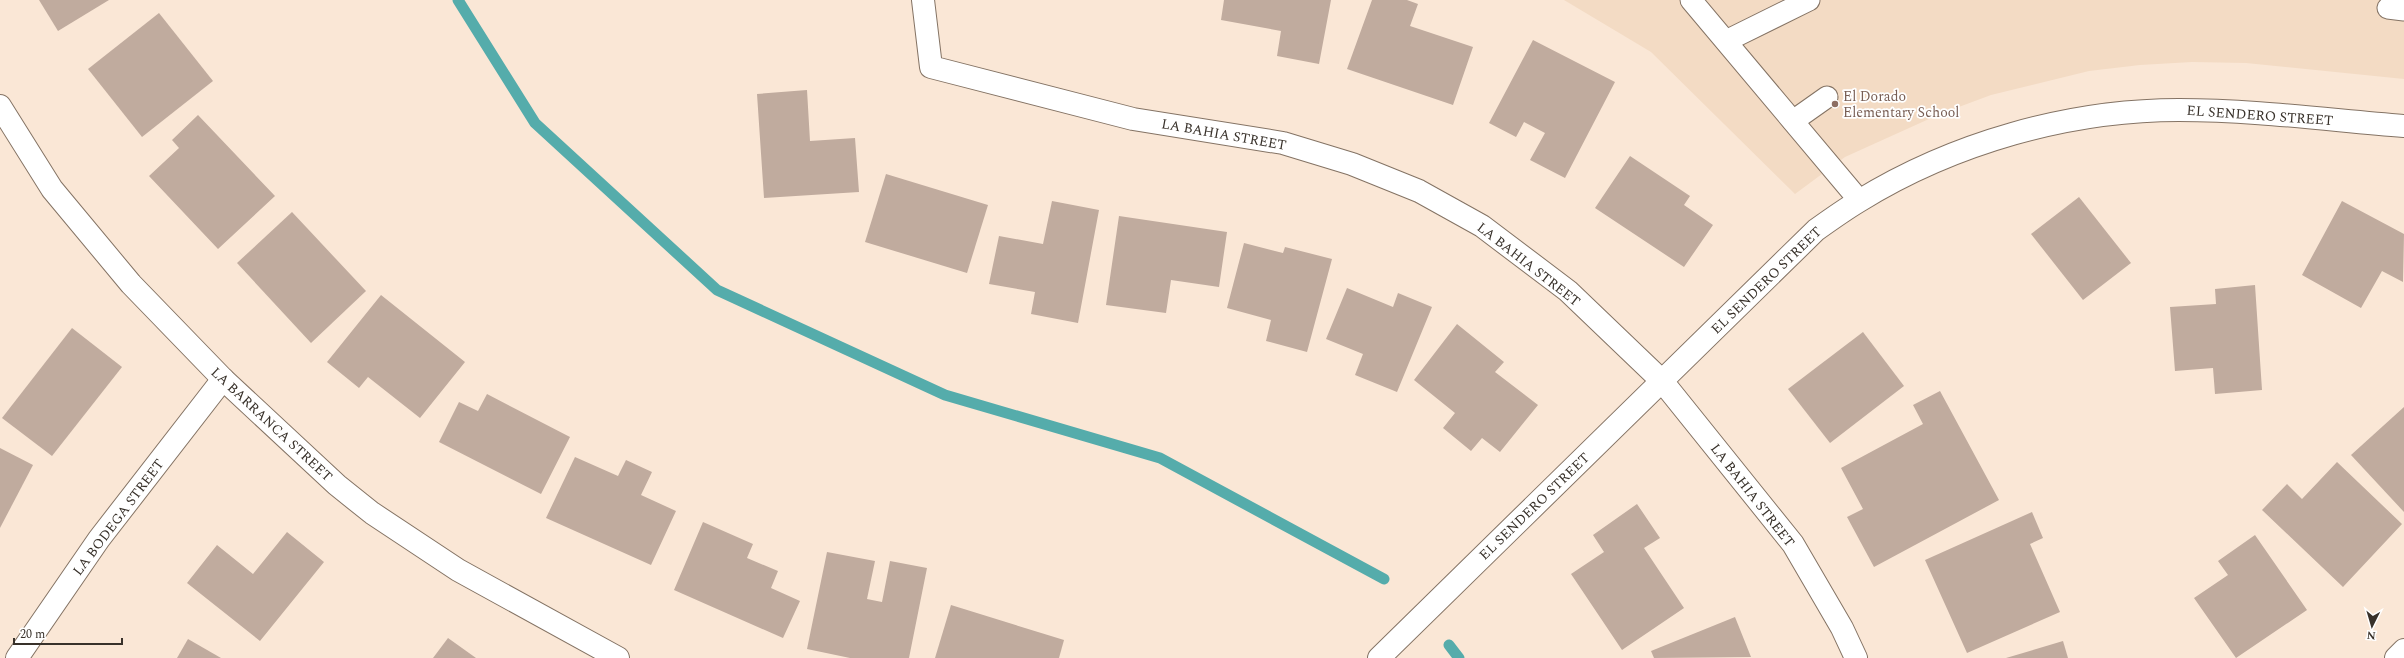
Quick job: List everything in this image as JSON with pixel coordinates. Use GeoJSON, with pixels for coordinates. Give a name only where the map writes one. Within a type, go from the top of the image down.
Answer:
{"type":"FeatureCollection","features":[{"type":"Feature","properties":{"kind":"street","name":"LA BAHIA STREET"},"geometry":{"type":"LineString","coordinates":[[923,0],[931,67],[1133,119],[1283,143],[1352,164],[1419,191],[1482,226],[1568,291],[1662,381],[1793,544],[1842,628],[1856,658]]}},
{"type":"Feature","properties":{"kind":"street","name":"LA BARRANCA STREET"},"geometry":{"type":"LineString","coordinates":[[0,106],[52,189],[130,284],[223,379],[337,485],[372,513],[458,570],[618,658]]}},
{"type":"Feature","properties":{"kind":"street","name":"EL SENDERO STREET"},"geometry":{"type":"LineString","coordinates":[[1379,658],[1816,230],[1859,200],[1954,154],[2007,136],[2063,122],[2118,114],[2177,110],[2235,111],[2404,126]]}},
{"type":"Feature","properties":{"kind":"street","name":"LA BODEGA STREET"},"geometry":{"type":"LineString","coordinates":[[17,658],[99,539],[223,379]]}},
{"type":"Feature","properties":{"kind":"street"},"geometry":{"type":"LineString","coordinates":[[2396,658],[2404,650]]}},
{"type":"Feature","properties":{"kind":"lane"},"geometry":{"type":"LineString","coordinates":[[1691,0],[1859,200]]}},
{"type":"Feature","properties":{"kind":"lane"},"geometry":{"type":"LineString","coordinates":[[1726,41],[1809,0]]}},
{"type":"Feature","properties":{"kind":"lane"},"geometry":{"type":"LineString","coordinates":[[1793,121],[1827,97]]}},
{"type":"Feature","properties":{"kind":"shaded area","name":"El Dorado Elementary School"},"geometry":{"type":"Polygon","coordinates":[[[1564,0],[2404,0],[2404,79],[2246,63],[2192,62],[2140,65],[2089,71],[1991,95],[1940,114],[1845,157],[1795,194],[1651,52],[1564,0]]]}},
{"type":"Feature","properties":{"kind":"building"},"geometry":{"type":"Polygon","coordinates":[[[39,0],[109,0],[58,31],[39,0]]]}},
{"type":"Feature","properties":{"kind":"building"},"geometry":{"type":"Polygon","coordinates":[[[1224,0],[1331,0],[1319,64],[1277,56],[1281,31],[1221,20],[1224,0]]]}},
{"type":"Feature","properties":{"kind":"building"},"geometry":{"type":"Polygon","coordinates":[[[1372,0],[1407,0],[1418,4],[1410,26],[1473,47],[1453,105],[1347,69],[1372,0]]]}},
{"type":"Feature","properties":{"kind":"building"},"geometry":{"type":"Polygon","coordinates":[[[159,13],[213,81],[142,137],[88,69],[159,13]]]}},
{"type":"Feature","properties":{"kind":"building"},"geometry":{"type":"Polygon","coordinates":[[[1533,40],[1615,82],[1565,178],[1530,160],[1545,133],[1524,122],[1516,137],[1489,123],[1533,40]]]}},
{"type":"Feature","properties":{"kind":"building"},"geometry":{"type":"Polygon","coordinates":[[[807,90],[810,141],[855,138],[859,192],[764,198],[757,94],[807,90]]]}},
{"type":"Feature","properties":{"kind":"building"},"geometry":{"type":"Polygon","coordinates":[[[198,115],[275,196],[218,249],[149,176],[179,148],[172,140],[198,115]]]}},
{"type":"Feature","properties":{"kind":"building"},"geometry":{"type":"Polygon","coordinates":[[[1630,156],[1690,196],[1684,205],[1713,225],[1684,267],[1595,208],[1630,156]]]}},
{"type":"Feature","properties":{"kind":"building"},"geometry":{"type":"Polygon","coordinates":[[[886,174],[988,205],[967,273],[865,242],[886,174]]]}},
{"type":"Feature","properties":{"kind":"building"},"geometry":{"type":"Polygon","coordinates":[[[2079,197],[2131,263],[2083,300],[2031,234],[2079,197]]]}},
{"type":"Feature","properties":{"kind":"building"},"geometry":{"type":"Polygon","coordinates":[[[1052,201],[1099,210],[1078,323],[1031,314],[1035,292],[989,284],[999,236],[1043,244],[1052,201]]]}},
{"type":"Feature","properties":{"kind":"building"},"geometry":{"type":"Polygon","coordinates":[[[2342,201],[2404,234],[2403,282],[2382,271],[2361,308],[2302,275],[2342,201]]]}},
{"type":"Feature","properties":{"kind":"building"},"geometry":{"type":"Polygon","coordinates":[[[292,212],[366,291],[311,343],[237,263],[292,212]]]}},
{"type":"Feature","properties":{"kind":"building"},"geometry":{"type":"Polygon","coordinates":[[[1119,216],[1227,232],[1219,287],[1171,280],[1166,313],[1106,305],[1119,216]]]}},
{"type":"Feature","properties":{"kind":"building"},"geometry":{"type":"Polygon","coordinates":[[[1244,243],[1283,253],[1285,247],[1332,259],[1307,352],[1266,341],[1271,320],[1227,308],[1244,243]]]}},
{"type":"Feature","properties":{"kind":"building"},"geometry":{"type":"Polygon","coordinates":[[[2255,285],[2262,390],[2215,394],[2213,368],[2175,371],[2170,307],[2216,304],[2215,289],[2255,285]]]}},
{"type":"Feature","properties":{"kind":"building"},"geometry":{"type":"Polygon","coordinates":[[[1347,288],[1393,307],[1398,293],[1432,307],[1397,392],[1355,375],[1363,354],[1326,339],[1347,288]]]}},
{"type":"Feature","properties":{"kind":"building"},"geometry":{"type":"Polygon","coordinates":[[[381,295],[465,362],[420,418],[368,377],[359,388],[327,362],[381,295]]]}},
{"type":"Feature","properties":{"kind":"building"},"geometry":{"type":"Polygon","coordinates":[[[1457,324],[1504,362],[1495,372],[1538,405],[1500,452],[1482,438],[1471,451],[1443,428],[1455,413],[1414,380],[1457,324]]]}},
{"type":"Feature","properties":{"kind":"building"},"geometry":{"type":"Polygon","coordinates":[[[72,328],[122,367],[52,456],[2,418],[72,328]]]}},
{"type":"Feature","properties":{"kind":"building"},"geometry":{"type":"Polygon","coordinates":[[[1863,332],[1904,386],[1830,443],[1788,389],[1863,332]]]}},
{"type":"Feature","properties":{"kind":"building"},"geometry":{"type":"Polygon","coordinates":[[[1940,391],[1999,500],[1874,567],[1847,517],[1863,509],[1841,468],[1923,424],[1913,405],[1940,391]]]}},
{"type":"Feature","properties":{"kind":"building"},"geometry":{"type":"Polygon","coordinates":[[[487,394],[570,437],[541,494],[439,442],[459,402],[478,411],[487,394]]]}},
{"type":"Feature","properties":{"kind":"building"},"geometry":{"type":"Polygon","coordinates":[[[2404,407],[2404,512],[2351,455],[2404,407]]]}},
{"type":"Feature","properties":{"kind":"building"},"geometry":{"type":"Polygon","coordinates":[[[0,448],[33,465],[0,528],[0,448]]]}},
{"type":"Feature","properties":{"kind":"building"},"geometry":{"type":"Polygon","coordinates":[[[575,457],[618,476],[626,460],[652,472],[641,495],[676,511],[651,565],[546,518],[575,457]]]}},
{"type":"Feature","properties":{"kind":"building"},"geometry":{"type":"Polygon","coordinates":[[[2337,462],[2402,524],[2343,587],[2262,510],[2287,484],[2302,499],[2337,462]]]}},
{"type":"Feature","properties":{"kind":"building"},"geometry":{"type":"Polygon","coordinates":[[[1637,504],[1660,538],[1644,548],[1684,608],[1622,650],[1571,574],[1604,552],[1593,535],[1637,504]]]}},
{"type":"Feature","properties":{"kind":"building"},"geometry":{"type":"Polygon","coordinates":[[[2032,512],[2043,538],[2030,544],[2060,612],[1967,653],[1925,560],[2032,512]]]}},
{"type":"Feature","properties":{"kind":"building"},"geometry":{"type":"Polygon","coordinates":[[[703,522],[753,544],[747,558],[778,571],[771,588],[800,601],[783,638],[674,590],[703,522]]]}},
{"type":"Feature","properties":{"kind":"building"},"geometry":{"type":"Polygon","coordinates":[[[287,532],[324,562],[260,641],[187,583],[217,545],[253,574],[287,532]]]}},
{"type":"Feature","properties":{"kind":"building"},"geometry":{"type":"Polygon","coordinates":[[[2255,535],[2307,610],[2236,658],[2194,598],[2228,575],[2218,561],[2255,535]]]}},
{"type":"Feature","properties":{"kind":"building"},"geometry":{"type":"Polygon","coordinates":[[[827,552],[875,561],[867,599],[882,602],[890,561],[927,568],[909,658],[850,658],[807,649],[827,552]]]}},
{"type":"Feature","properties":{"kind":"building"},"geometry":{"type":"Polygon","coordinates":[[[951,605],[1064,640],[1059,658],[935,658],[951,605]]]}},
{"type":"Feature","properties":{"kind":"building"},"geometry":{"type":"Polygon","coordinates":[[[1735,617],[1751,657],[1654,658],[1651,651],[1735,617]]]}},
{"type":"Feature","properties":{"kind":"building"},"geometry":{"type":"Polygon","coordinates":[[[448,638],[476,658],[433,658],[448,638]]]}},
{"type":"Feature","properties":{"kind":"building"},"geometry":{"type":"Polygon","coordinates":[[[188,639],[221,658],[177,658],[188,639]]]}},
{"type":"Feature","properties":{"kind":"building"},"geometry":{"type":"Polygon","coordinates":[[[2063,641],[2068,658],[2006,658],[2063,641]]]}},
{"type":"Feature","properties":{"kind":"waterway"},"geometry":{"type":"LineString","coordinates":[[458,0],[535,123],[717,290],[945,395],[1160,458],[1384,579]]}},
{"type":"Feature","properties":{"kind":"waterway"},"geometry":{"type":"LineString","coordinates":[[1449,645],[1459,658]]}},
{"type":"Feature","properties":{"kind":"place","name":"El Dorado Elementary School"},"geometry":{"type":"Point","coordinates":[1835,104]}}]}
